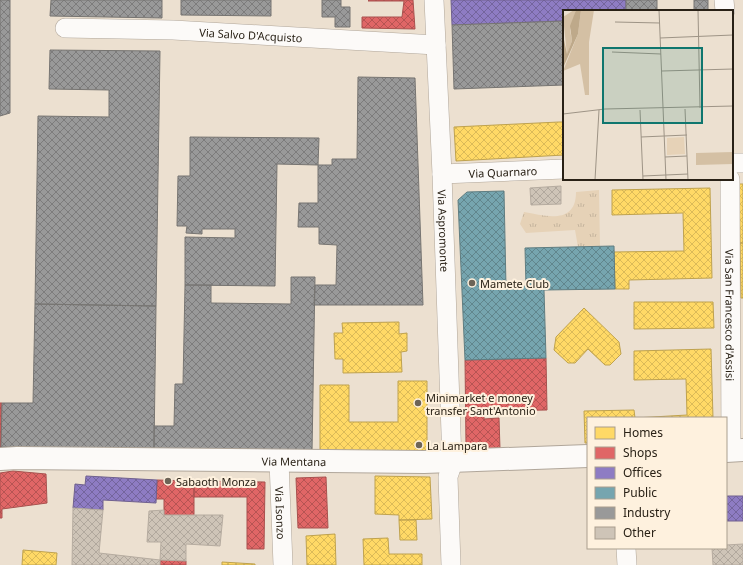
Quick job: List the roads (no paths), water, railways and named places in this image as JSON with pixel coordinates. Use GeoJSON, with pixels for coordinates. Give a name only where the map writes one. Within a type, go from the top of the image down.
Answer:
{"type":"FeatureCollection","features":[{"type":"Feature","properties":{"kind":"street","name":"Via Aspromonte"},"geometry":{"type":"LineString","coordinates":[[434,0],[442,174],[452,462],[452,470],[448,478],[451,565]]}},
{"type":"Feature","properties":{"kind":"street"},"geometry":{"type":"LineString","coordinates":[[724,0],[725,10]]}},
{"type":"Feature","properties":{"kind":"street","name":"Via Salvo D'Acquisto"},"geometry":{"type":"LineString","coordinates":[[65,28],[173,30],[436,45]]}},
{"type":"Feature","properties":{"kind":"street","name":"Via Quarnaro"},"geometry":{"type":"LineString","coordinates":[[442,174],[563,169]]}},
{"type":"Feature","properties":{"kind":"street","name":"Via San Francesco d'Assisi"},"geometry":{"type":"LineString","coordinates":[[730,180],[733,451]]}},
{"type":"Feature","properties":{"kind":"street","name":"Via Mentana"},"geometry":{"type":"LineString","coordinates":[[0,459],[452,462],[587,456]]}},
{"type":"Feature","properties":{"kind":"street","name":"Via Isonzo"},"geometry":{"type":"LineString","coordinates":[[279,461],[283,565]]}},
{"type":"Feature","properties":{"kind":"street"},"geometry":{"type":"LineString","coordinates":[[626,549],[626,565]]}},
{"type":"Feature","properties":{"kind":"place","name":"Mamete Club"},"geometry":{"type":"Point","coordinates":[472,283]}},
{"type":"Feature","properties":{"kind":"place","name":"Minimarket e money transfer Sant'Antonio"},"geometry":{"type":"Point","coordinates":[418,403]}},
{"type":"Feature","properties":{"kind":"place","name":"La Lampara"},"geometry":{"type":"Point","coordinates":[419,445]}},
{"type":"Feature","properties":{"kind":"place","name":"Sabaoth Monza"},"geometry":{"type":"Point","coordinates":[168,481]}}]}
